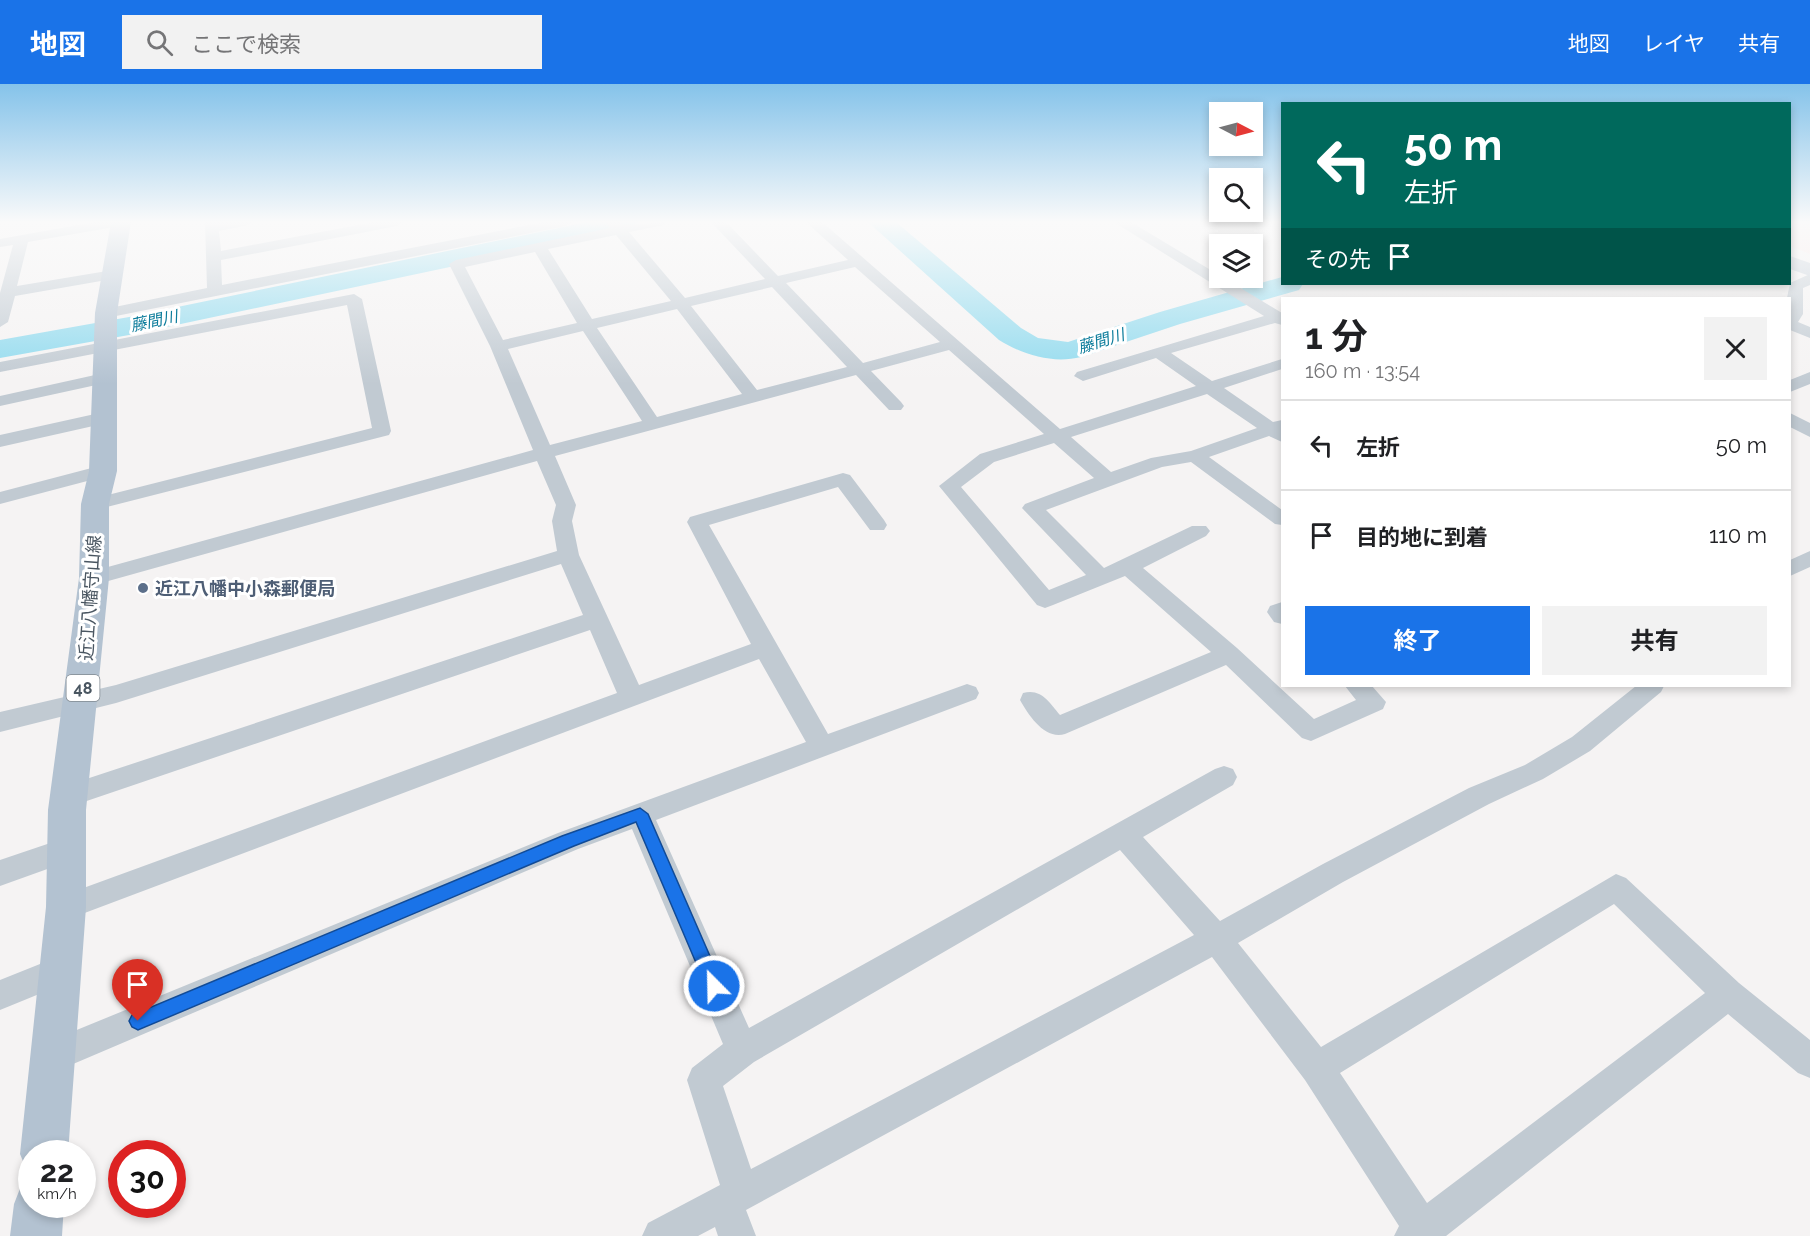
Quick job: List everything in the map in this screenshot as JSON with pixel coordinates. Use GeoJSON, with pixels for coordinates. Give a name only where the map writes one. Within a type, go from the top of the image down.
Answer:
{"type":"FeatureCollection","features":[{"type":"Feature","properties":{"kind":"main road","name":"近江八幡守山線"},"geometry":{"type":"LineString","coordinates":[[45,1140],[66,908],[69,796],[94,578],[95,504],[103,471],[105,346],[113,276]]}},
{"type":"Feature","properties":{"kind":"main road"},"geometry":{"type":"LineString","coordinates":[[36,1236],[38,1218]]}},
{"type":"Feature","properties":{"kind":"street"},"geometry":{"type":"LineString","coordinates":[[0,322],[13,276]]}},
{"type":"Feature","properties":{"kind":"street"},"geometry":{"type":"LineString","coordinates":[[9,292],[108,276]]}},
{"type":"Feature","properties":{"kind":"street"},"geometry":{"type":"LineString","coordinates":[[214,276],[215,292]]}},
{"type":"Feature","properties":{"kind":"street"},"geometry":{"type":"LineString","coordinates":[[0,401],[215,292],[259,276]]}},
{"type":"Feature","properties":{"kind":"street"},"geometry":{"type":"LineString","coordinates":[[462,276],[498,346],[566,505],[562,521],[568,555],[632,698]]}},
{"type":"Feature","properties":{"kind":"street"},"geometry":{"type":"LineString","coordinates":[[556,276],[587,326],[653,424]]}},
{"type":"Feature","properties":{"kind":"street"},"geometry":{"type":"LineString","coordinates":[[658,276],[754,398]]}},
{"type":"Feature","properties":{"kind":"street"},"geometry":{"type":"LineString","coordinates":[[772,276],[895,406]]}},
{"type":"Feature","properties":{"kind":"street"},"geometry":{"type":"LineString","coordinates":[[498,346],[795,276]]}},
{"type":"Feature","properties":{"kind":"street"},"geometry":{"type":"LineString","coordinates":[[874,276],[1108,480]]}},
{"type":"Feature","properties":{"kind":"street"},"geometry":{"type":"LineString","coordinates":[[1208,276],[1276,316]]}},
{"type":"Feature","properties":{"kind":"street"},"geometry":{"type":"LineString","coordinates":[[1791,321],[1795,314],[1795,286],[1810,279]]}},
{"type":"Feature","properties":{"kind":"street"},"geometry":{"type":"LineString","coordinates":[[0,367],[105,346],[229,326],[354,299],[382,431],[95,504]]}},
{"type":"Feature","properties":{"kind":"street"},"geometry":{"type":"LineString","coordinates":[[1083,376],[1276,316]]}},
{"type":"Feature","properties":{"kind":"street"},"geometry":{"type":"LineString","coordinates":[[1791,324],[1810,333]]}},
{"type":"Feature","properties":{"kind":"street"},"geometry":{"type":"LineString","coordinates":[[94,578],[543,453],[952,344]]}},
{"type":"Feature","properties":{"kind":"street"},"geometry":{"type":"LineString","coordinates":[[1158,352],[1279,430]]}},
{"type":"Feature","properties":{"kind":"street"},"geometry":{"type":"LineString","coordinates":[[1199,531],[1128,567],[1045,600],[949,486],[987,458],[1281,364]]}},
{"type":"Feature","properties":{"kind":"street"},"geometry":{"type":"LineString","coordinates":[[1791,386],[1810,377]]}},
{"type":"Feature","properties":{"kind":"street"},"geometry":{"type":"LineString","coordinates":[[0,441],[104,418]]}},
{"type":"Feature","properties":{"kind":"street"},"geometry":{"type":"LineString","coordinates":[[1791,420],[1810,431]]}},
{"type":"Feature","properties":{"kind":"street"},"geometry":{"type":"LineString","coordinates":[[1101,578],[1032,508],[1158,462],[1195,456],[1279,430]]}},
{"type":"Feature","properties":{"kind":"street"},"geometry":{"type":"LineString","coordinates":[[1195,456],[1281,518]]}},
{"type":"Feature","properties":{"kind":"street"},"geometry":{"type":"LineString","coordinates":[[0,498],[103,471]]}},
{"type":"Feature","properties":{"kind":"street"},"geometry":{"type":"LineString","coordinates":[[822,746],[765,648],[697,522],[843,478],[877,525]]}},
{"type":"Feature","properties":{"kind":"street"},"geometry":{"type":"LineString","coordinates":[[0,722],[150,684],[568,555]]}},
{"type":"Feature","properties":{"kind":"street"},"geometry":{"type":"LineString","coordinates":[[1791,568],[1810,558]]}},
{"type":"Feature","properties":{"kind":"street"},"geometry":{"type":"LineString","coordinates":[[1128,567],[1229,654],[1311,731],[1374,702],[1358,687]]}},
{"type":"Feature","properties":{"kind":"street"},"geometry":{"type":"LineString","coordinates":[[69,796],[596,619]]}},
{"type":"Feature","properties":{"kind":"street"},"geometry":{"type":"LineString","coordinates":[[66,908],[765,648]]}},
{"type":"Feature","properties":{"kind":"street"},"geometry":{"type":"LineString","coordinates":[[1032,700],[1056,727],[1229,654]]}},
{"type":"Feature","properties":{"kind":"street"},"geometry":{"type":"LineString","coordinates":[[661,1236],[1468,802],[1534,772],[1581,744],[1651,687]]}},
{"type":"Feature","properties":{"kind":"street"},"geometry":{"type":"LineString","coordinates":[[52,1057],[568,841],[967,693]]}},
{"type":"Feature","properties":{"kind":"street"},"geometry":{"type":"LineString","coordinates":[[737,1236],[733,1197],[704,1080],[742,1050],[1224,777]]}},
{"type":"Feature","properties":{"kind":"street"},"geometry":{"type":"LineString","coordinates":[[640,814],[742,1050]]}},
{"type":"Feature","properties":{"kind":"street"},"geometry":{"type":"LineString","coordinates":[[1123,834],[1217,939],[1317,1068],[1421,1234],[1728,994]]}},
{"type":"Feature","properties":{"kind":"street"},"geometry":{"type":"LineString","coordinates":[[0,873],[68,849]]}},
{"type":"Feature","properties":{"kind":"street"},"geometry":{"type":"LineString","coordinates":[[1317,1068],[1616,887],[1728,994],[1810,1061]]}},
{"type":"Feature","properties":{"kind":"street"},"geometry":{"type":"LineString","coordinates":[[0,995],[60,970]]}},
{"type":"Feature","properties":{"kind":"waterway","name":"藤間川"},"geometry":{"type":"LineString","coordinates":[[0,349],[129,326],[369,276]]}},
{"type":"Feature","properties":{"kind":"waterway","name":"藤間川"},"geometry":{"type":"LineString","coordinates":[[942,276],[1010,334],[1030,346],[1070,351],[1170,318],[1286,285]]}},
{"type":"Feature","properties":{"kind":"place","name":"近江八幡中小森郵便局"},"geometry":{"type":"Point","coordinates":[143,588]}},
{"type":"Feature","properties":{"kind":"route"},"geometry":{"type":"LineString","coordinates":[[138,1021],[568,841],[640,814],[714,986]]}}]}
